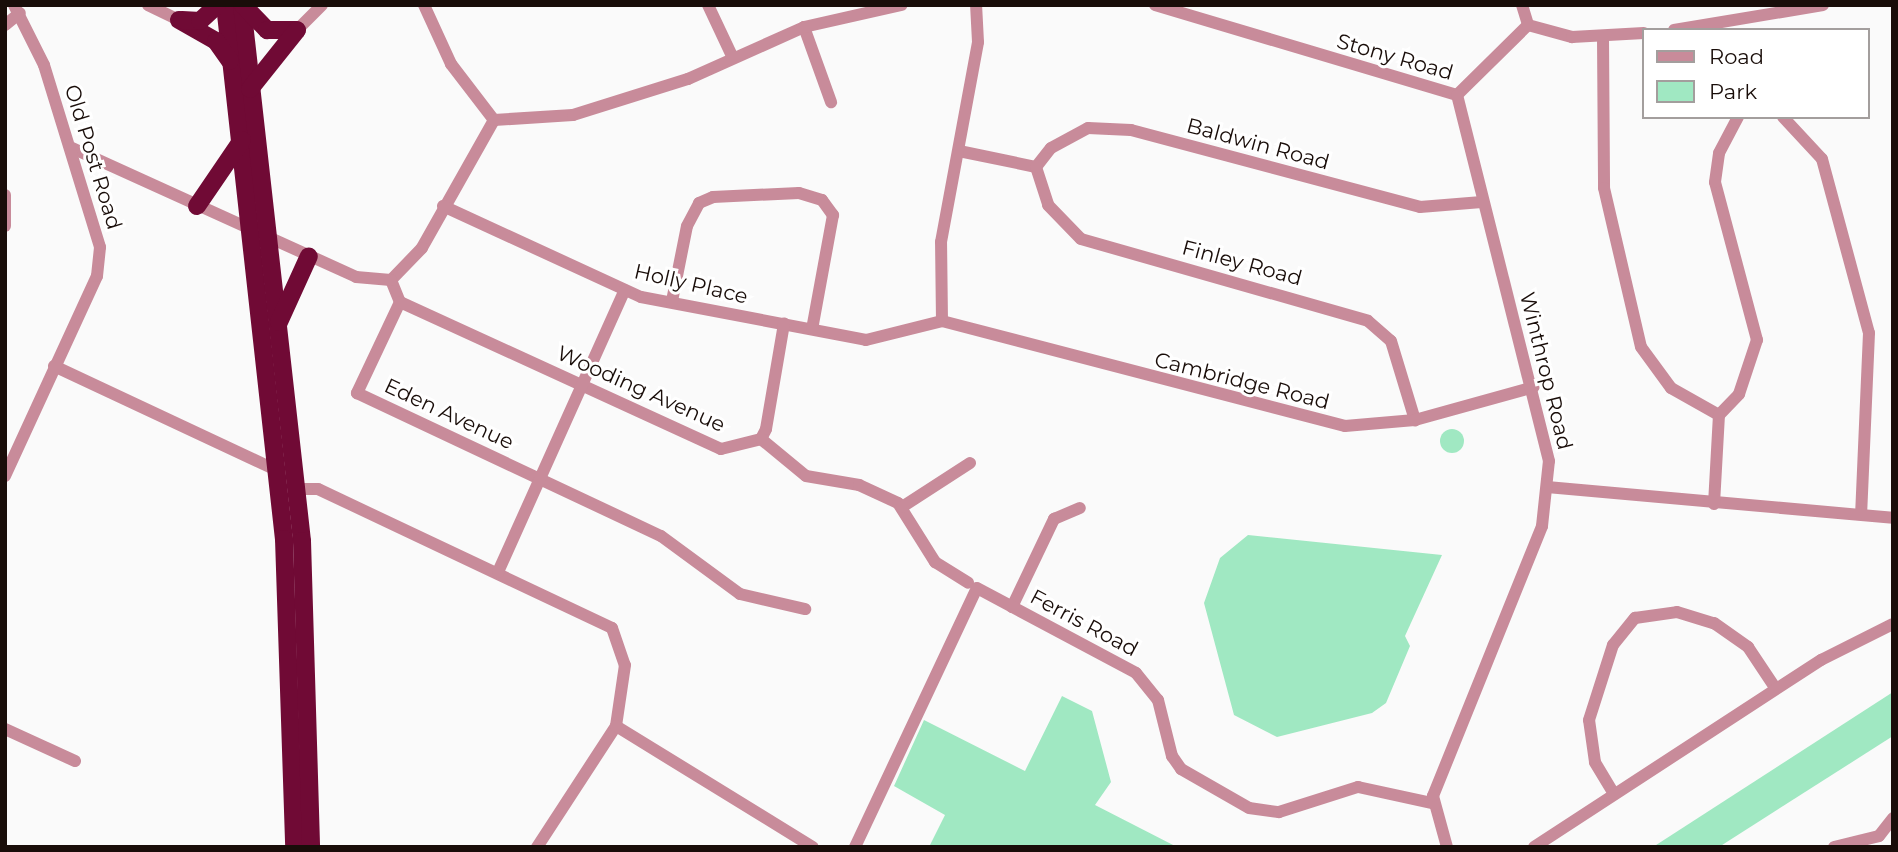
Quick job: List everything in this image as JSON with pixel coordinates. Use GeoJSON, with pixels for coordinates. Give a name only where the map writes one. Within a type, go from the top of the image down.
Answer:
{"type":"FeatureCollection","features":[{"type":"Feature","properties":{"kind":"highway"},"geometry":{"type":"LineString","coordinates":[[179,20],[200,21],[217,5]]}},
{"type":"Feature","properties":{"kind":"highway"},"geometry":{"type":"LineString","coordinates":[[225,5],[252,232],[290,632],[294,847]]}},
{"type":"Feature","properties":{"kind":"highway"},"geometry":{"type":"LineString","coordinates":[[242,5],[267,30],[297,30]]}},
{"type":"Feature","properties":{"kind":"highway"},"geometry":{"type":"LineString","coordinates":[[242,5],[298,489],[311,847]]}},
{"type":"Feature","properties":{"kind":"highway"},"geometry":{"type":"LineString","coordinates":[[179,20],[216,41],[232,65]]}},
{"type":"Feature","properties":{"kind":"highway"},"geometry":{"type":"LineString","coordinates":[[250,89],[297,30]]}},
{"type":"Feature","properties":{"kind":"highway"},"geometry":{"type":"LineString","coordinates":[[197,206],[242,140]]}},
{"type":"Feature","properties":{"kind":"highway"},"geometry":{"type":"LineString","coordinates":[[279,322],[309,256]]}},
{"type":"Feature","properties":{"kind":"street"},"geometry":{"type":"LineString","coordinates":[[148,5],[179,20]]}},
{"type":"Feature","properties":{"kind":"street"},"geometry":{"type":"LineString","coordinates":[[297,30],[322,5]]}},
{"type":"Feature","properties":{"kind":"street"},"geometry":{"type":"LineString","coordinates":[[424,5],[451,64],[494,120]]}},
{"type":"Feature","properties":{"kind":"street"},"geometry":{"type":"LineString","coordinates":[[708,5],[733,56]]}},
{"type":"Feature","properties":{"kind":"street"},"geometry":{"type":"LineString","coordinates":[[494,120],[573,115],[688,79],[733,56],[804,27],[902,5]]}},
{"type":"Feature","properties":{"kind":"street"},"geometry":{"type":"LineString","coordinates":[[942,321],[941,242],[978,42],[976,5]]}},
{"type":"Feature","properties":{"kind":"street","name":"Stony Road"},"geometry":{"type":"LineString","coordinates":[[1155,5],[1457,95],[1528,25]]}},
{"type":"Feature","properties":{"kind":"street"},"geometry":{"type":"LineString","coordinates":[[1522,5],[1528,25],[1603,38],[1643,33]]}},
{"type":"Feature","properties":{"kind":"street"},"geometry":{"type":"LineString","coordinates":[[1703,28],[1747,25],[1823,5]]}},
{"type":"Feature","properties":{"kind":"street"},"geometry":{"type":"LineString","coordinates":[[5,24],[17,9]]}},
{"type":"Feature","properties":{"kind":"street","name":"Old Post Road"},"geometry":{"type":"LineString","coordinates":[[5,476],[97,276],[100,247],[72,148],[17,9]]}},
{"type":"Feature","properties":{"kind":"street"},"geometry":{"type":"LineString","coordinates":[[804,27],[831,102]]}},
{"type":"Feature","properties":{"kind":"street"},"geometry":{"type":"LineString","coordinates":[[1603,38],[1604,188],[1641,347],[1671,388],[1719,415]]}},
{"type":"Feature","properties":{"kind":"street","name":"Winthrop Road"},"geometry":{"type":"LineString","coordinates":[[1432,803],[1538,536],[1547,487],[1547,440],[1482,202],[1457,95]]}},
{"type":"Feature","properties":{"kind":"street"},"geometry":{"type":"LineString","coordinates":[[1714,504],[1719,415],[1739,394],[1757,340],[1715,182],[1719,153],[1737,119]]}},
{"type":"Feature","properties":{"kind":"street"},"geometry":{"type":"LineString","coordinates":[[1785,119],[1822,159],[1869,333],[1861,513]]}},
{"type":"Feature","properties":{"kind":"street"},"geometry":{"type":"LineString","coordinates":[[391,280],[422,248],[443,206],[494,120]]}},
{"type":"Feature","properties":{"kind":"street","name":"Baldwin Road"},"geometry":{"type":"LineString","coordinates":[[1036,167],[1051,148],[1088,128],[1131,130],[1420,207],[1482,202]]}},
{"type":"Feature","properties":{"kind":"street"},"geometry":{"type":"LineString","coordinates":[[72,148],[252,232],[356,276],[391,280]]}},
{"type":"Feature","properties":{"kind":"street"},"geometry":{"type":"LineString","coordinates":[[959,150],[1036,167]]}},
{"type":"Feature","properties":{"kind":"street","name":"Finley Road"},"geometry":{"type":"LineString","coordinates":[[1036,167],[1048,205],[1081,239],[1368,321],[1391,341],[1415,419]]}},
{"type":"Feature","properties":{"kind":"street"},"geometry":{"type":"LineString","coordinates":[[671,301],[687,226],[699,204],[713,197],[799,193],[822,200],[832,215],[812,330]]}},
{"type":"Feature","properties":{"kind":"street"},"geometry":{"type":"LineString","coordinates":[[5,195],[5,226]]}},
{"type":"Feature","properties":{"kind":"street","name":"Holly Place"},"geometry":{"type":"LineString","coordinates":[[443,206],[625,290],[671,301],[812,330],[886,340],[942,321]]}},
{"type":"Feature","properties":{"kind":"street"},"geometry":{"type":"LineString","coordinates":[[391,280],[400,302]]}},
{"type":"Feature","properties":{"kind":"street"},"geometry":{"type":"LineString","coordinates":[[498,572],[625,290]]}},
{"type":"Feature","properties":{"kind":"street","name":"Wooding Avenue"},"geometry":{"type":"LineString","coordinates":[[400,302],[721,449],[761,439]]}},
{"type":"Feature","properties":{"kind":"street","name":"Eden Avenue"},"geometry":{"type":"LineString","coordinates":[[400,302],[357,393],[541,477],[661,536],[740,594],[805,609]]}},
{"type":"Feature","properties":{"kind":"street","name":"Cambridge Road"},"geometry":{"type":"LineString","coordinates":[[942,321],[1317,421],[1345,426],[1415,419],[1534,387]]}},
{"type":"Feature","properties":{"kind":"street"},"geometry":{"type":"LineString","coordinates":[[784,324],[761,439],[806,476],[859,485],[902,507],[970,463]]}},
{"type":"Feature","properties":{"kind":"street"},"geometry":{"type":"LineString","coordinates":[[54,366],[276,470]]}},
{"type":"Feature","properties":{"kind":"street"},"geometry":{"type":"LineString","coordinates":[[1547,487],[1714,504],[1861,513],[1893,518]]}},
{"type":"Feature","properties":{"kind":"street"},"geometry":{"type":"LineString","coordinates":[[298,489],[318,489],[600,619],[619,640],[625,664],[616,726],[537,847]]}},
{"type":"Feature","properties":{"kind":"street","name":"Ferris Road"},"geometry":{"type":"LineString","coordinates":[[902,507],[935,562],[972,586],[1136,673],[1158,700],[1172,756],[1181,769],[1249,807],[1279,812],[1358,787],[1432,803]]}},
{"type":"Feature","properties":{"kind":"street"},"geometry":{"type":"LineString","coordinates":[[1012,607],[1054,519],[1080,508]]}},
{"type":"Feature","properties":{"kind":"street"},"geometry":{"type":"LineString","coordinates":[[855,847],[972,586]]}},
{"type":"Feature","properties":{"kind":"street"},"geometry":{"type":"LineString","coordinates":[[1614,794],[1595,762],[1589,720],[1613,645],[1635,618],[1677,612],[1714,623],[1748,647],[1776,689]]}},
{"type":"Feature","properties":{"kind":"street"},"geometry":{"type":"LineString","coordinates":[[1534,847],[1776,689],[1893,624]]}},
{"type":"Feature","properties":{"kind":"street"},"geometry":{"type":"LineString","coordinates":[[616,726],[813,847]]}},
{"type":"Feature","properties":{"kind":"street"},"geometry":{"type":"LineString","coordinates":[[5,729],[75,761]]}},
{"type":"Feature","properties":{"kind":"street"},"geometry":{"type":"LineString","coordinates":[[1432,803],[1447,847]]}},
{"type":"Feature","properties":{"kind":"street"},"geometry":{"type":"LineString","coordinates":[[1834,847],[1882,841],[1893,818]]}},
{"type":"Feature","properties":{"kind":"green space"},"geometry":{"type":"Polygon","coordinates":[[[1447,429],[1457,429],[1464,436],[1464,446],[1457,453],[1447,453],[1440,446],[1440,436],[1447,429]]]}},
{"type":"Feature","properties":{"kind":"green space"},"geometry":{"type":"Polygon","coordinates":[[[1248,535],[1442,555],[1405,636],[1410,646],[1386,703],[1372,713],[1277,737],[1234,715],[1204,603],[1220,558],[1248,535]]]}},
{"type":"Feature","properties":{"kind":"green space"},"geometry":{"type":"Polygon","coordinates":[[[1893,692],[1893,736],[1719,847],[1653,847],[1893,692]]]}},
{"type":"Feature","properties":{"kind":"green space"},"geometry":{"type":"Polygon","coordinates":[[[1062,696],[1092,711],[1111,782],[1095,805],[1177,847],[929,847],[945,815],[894,786],[924,720],[1025,771],[1062,696]]]}}]}
